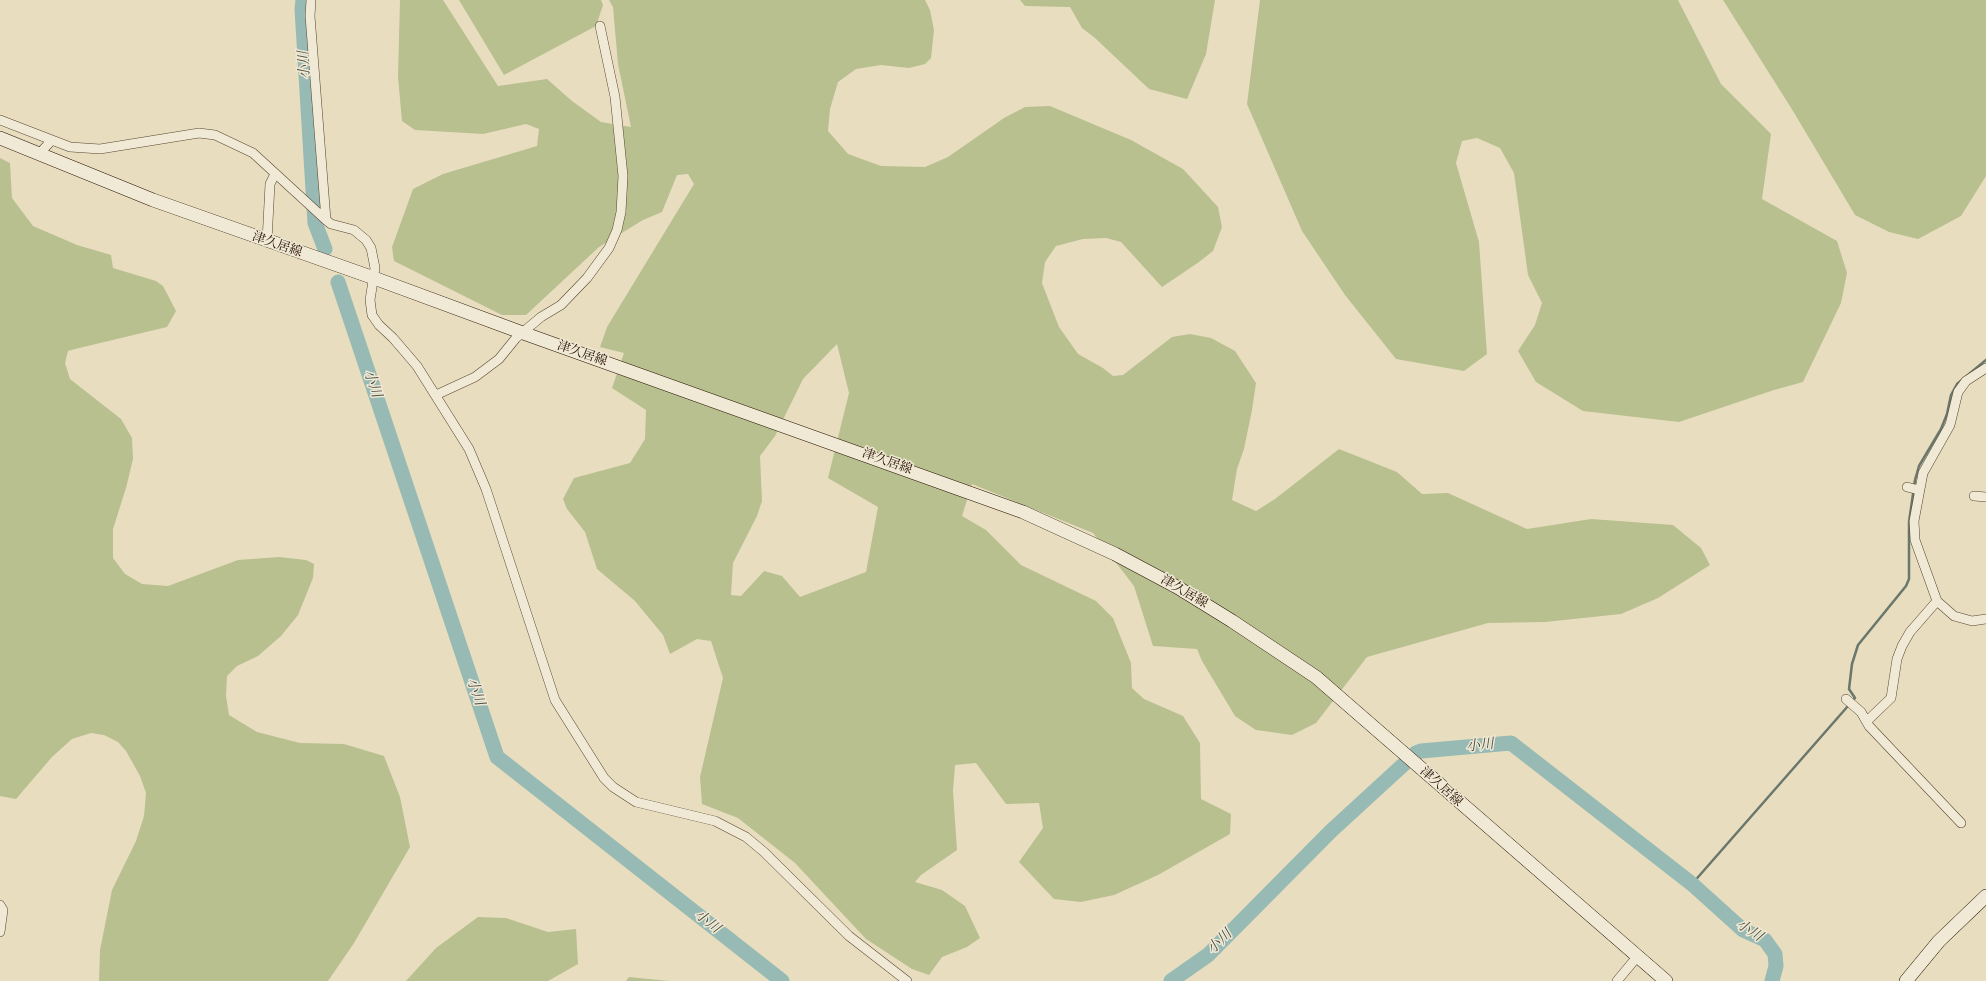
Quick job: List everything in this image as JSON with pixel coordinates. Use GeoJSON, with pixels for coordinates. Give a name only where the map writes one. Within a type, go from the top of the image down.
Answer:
{"type":"FeatureCollection","features":[{"type":"Feature","properties":{"kind":"main road","name":"津久居線"},"geometry":{"type":"LineString","coordinates":[[0,138],[153,200],[1009,507],[1116,554],[1177,587],[1280,652],[1321,682],[1403,751],[1666,981]]}},
{"type":"Feature","properties":{"kind":"main road"},"geometry":{"type":"LineString","coordinates":[[1906,981],[1939,941],[1986,896]]}},
{"type":"Feature","properties":{"kind":"street"},"geometry":{"type":"LineString","coordinates":[[311,0],[310,16],[326,220]]}},
{"type":"Feature","properties":{"kind":"street"},"geometry":{"type":"LineString","coordinates":[[436,395],[475,377],[499,358],[516,338],[541,317],[561,305],[586,278],[609,248],[617,230],[621,212],[623,176],[615,97],[600,26]]}},
{"type":"Feature","properties":{"kind":"street"},"geometry":{"type":"LineString","coordinates":[[0,120],[70,146],[100,150],[199,132],[215,135],[253,153],[331,224],[354,230],[366,240],[371,248],[374,278],[370,300],[372,315],[379,325],[397,342],[417,366],[470,449],[486,489],[555,700],[604,778],[613,787],[636,802],[715,821],[746,837],[764,852],[849,936],[907,981]]}},
{"type":"Feature","properties":{"kind":"street"},"geometry":{"type":"LineString","coordinates":[[39,154],[52,140]]}},
{"type":"Feature","properties":{"kind":"street"},"geometry":{"type":"LineString","coordinates":[[268,241],[270,184],[275,174]]}},
{"type":"Feature","properties":{"kind":"street"},"geometry":{"type":"LineString","coordinates":[[1986,368],[1966,381],[1958,392],[1950,425],[1927,465],[1914,521],[1915,540],[1936,601],[1954,616],[1972,621],[1986,619]]}},
{"type":"Feature","properties":{"kind":"street"},"geometry":{"type":"LineString","coordinates":[[1907,488],[1920,490]]}},
{"type":"Feature","properties":{"kind":"street"},"geometry":{"type":"LineString","coordinates":[[1974,496],[1986,497]]}},
{"type":"Feature","properties":{"kind":"street"},"geometry":{"type":"LineString","coordinates":[[1867,721],[1891,698],[1897,659],[1902,646],[1910,632],[1936,601]]}},
{"type":"Feature","properties":{"kind":"street"},"geometry":{"type":"LineString","coordinates":[[1846,699],[1856,708],[1867,721],[1869,726],[1960,824]]}},
{"type":"Feature","properties":{"kind":"street"},"geometry":{"type":"LineString","coordinates":[[0,905],[3,910],[0,932]]}},
{"type":"Feature","properties":{"kind":"street"},"geometry":{"type":"LineString","coordinates":[[1617,981],[1637,957]]}},
{"type":"Feature","properties":{"kind":"green space"},"geometry":{"type":"Polygon","coordinates":[[[400,0],[443,0],[498,86],[547,79],[572,101],[601,122],[631,127],[618,64],[613,7],[609,0],[925,0],[930,10],[934,30],[931,58],[925,64],[909,68],[881,65],[856,69],[838,82],[830,109],[828,131],[848,154],[881,166],[925,167],[948,157],[1004,118],[1025,107],[1050,106],[1131,140],[1183,169],[1218,207],[1222,227],[1213,251],[1162,287],[1121,242],[1106,238],[1083,239],[1056,246],[1045,262],[1042,283],[1059,327],[1078,354],[1103,368],[1113,376],[1123,375],[1172,337],[1190,334],[1211,338],[1235,351],[1256,383],[1244,449],[1237,469],[1232,500],[1256,511],[1275,499],[1339,449],[1397,472],[1422,494],[1448,493],[1527,529],[1591,519],[1673,525],[1701,548],[1710,565],[1658,598],[1621,614],[1545,622],[1488,623],[1367,657],[1316,723],[1292,735],[1256,730],[1235,716],[1202,661],[1197,649],[1153,646],[1134,586],[1093,533],[972,484],[962,516],[986,530],[1021,565],[1096,601],[1113,618],[1131,663],[1132,688],[1144,699],[1183,716],[1200,743],[1201,799],[1231,814],[1230,834],[1158,875],[1114,895],[1081,902],[1054,899],[1019,862],[1043,828],[1039,803],[1006,804],[976,763],[955,765],[953,791],[957,850],[921,875],[915,882],[942,890],[965,906],[980,938],[967,947],[942,957],[929,975],[912,969],[866,939],[795,863],[738,818],[702,804],[700,777],[723,678],[711,641],[697,639],[670,654],[663,635],[635,601],[597,569],[585,532],[567,509],[563,499],[574,478],[630,463],[645,439],[646,410],[612,388],[624,353],[600,347],[607,327],[694,184],[688,174],[677,175],[662,212],[643,220],[599,247],[526,315],[502,315],[394,261],[392,247],[413,189],[443,174],[537,146],[539,129],[526,124],[483,134],[415,130],[402,121],[398,77],[400,0]],[[837,344],[803,379],[775,436],[760,456],[762,501],[757,516],[733,563],[731,595],[741,596],[764,571],[782,576],[800,597],[866,572],[878,507],[828,478],[849,393],[837,344]]]}},
{"type":"Feature","properties":{"kind":"green space"},"geometry":{"type":"Polygon","coordinates":[[[459,0],[601,0],[603,5],[596,26],[504,75],[459,0]]]}},
{"type":"Feature","properties":{"kind":"green space"},"geometry":{"type":"Polygon","coordinates":[[[1020,0],[1215,0],[1206,54],[1187,99],[1149,89],[1095,38],[1082,28],[1070,7],[1025,6],[1020,0]]]}},
{"type":"Feature","properties":{"kind":"green space"},"geometry":{"type":"Polygon","coordinates":[[[1260,0],[1678,0],[1721,84],[1771,134],[1762,199],[1837,241],[1847,273],[1841,303],[1803,382],[1774,390],[1679,422],[1583,411],[1536,382],[1518,351],[1535,325],[1542,303],[1528,275],[1514,173],[1500,148],[1477,138],[1462,141],[1456,163],[1479,242],[1487,354],[1464,371],[1396,359],[1345,295],[1302,231],[1247,104],[1260,0]]]}},
{"type":"Feature","properties":{"kind":"green space"},"geometry":{"type":"Polygon","coordinates":[[[1723,0],[1986,0],[1986,176],[1961,216],[1918,239],[1889,232],[1855,215],[1793,111],[1723,0]]]}},
{"type":"Feature","properties":{"kind":"green space"},"geometry":{"type":"Polygon","coordinates":[[[0,158],[10,163],[12,198],[33,226],[77,245],[111,255],[113,268],[156,281],[163,286],[176,311],[167,327],[68,351],[65,363],[70,379],[121,419],[132,438],[133,459],[126,488],[113,529],[113,558],[125,574],[142,584],[168,586],[238,560],[279,557],[306,560],[314,564],[313,578],[298,615],[281,636],[258,656],[237,666],[227,676],[226,696],[229,715],[257,732],[300,743],[344,744],[384,756],[400,797],[410,847],[354,943],[328,981],[99,981],[100,950],[112,890],[136,841],[144,816],[146,793],[140,776],[126,751],[118,742],[104,735],[91,733],[72,739],[52,757],[16,799],[0,796],[0,158]]]}},
{"type":"Feature","properties":{"kind":"green space"},"geometry":{"type":"Polygon","coordinates":[[[478,917],[506,918],[548,932],[576,929],[578,964],[548,981],[406,981],[436,948],[478,917]]]}},
{"type":"Feature","properties":{"kind":"green space"},"geometry":{"type":"Polygon","coordinates":[[[629,977],[669,981],[626,981],[629,977]]]}},
{"type":"Feature","properties":{"kind":"water"},"geometry":{"type":"Polygon","coordinates":[[[1773,966],[1779,967],[1779,975],[1776,981],[1769,981],[1773,966]]]}},
{"type":"Feature","properties":{"kind":"waterway","name":"小川"},"geometry":{"type":"LineString","coordinates":[[303,0],[302,9],[315,223],[325,249]]}},
{"type":"Feature","properties":{"kind":"waterway","name":"小川"},"geometry":{"type":"LineString","coordinates":[[338,282],[497,757],[782,981]]}},
{"type":"Feature","properties":{"kind":"waterway"},"geometry":{"type":"LineString","coordinates":[[1692,884],[1855,698],[1849,689],[1852,664],[1858,645],[1906,586],[1909,579],[1909,522],[1915,480],[1919,466],[1941,429],[1947,414],[1951,395],[1957,384],[1986,360]]}},
{"type":"Feature","properties":{"kind":"waterway","name":"小川"},"geometry":{"type":"LineString","coordinates":[[1171,981],[1208,955],[1331,831],[1416,753],[1421,751],[1511,743],[1692,884],[1743,930],[1765,940],[1775,954],[1776,966],[1772,981]]}}]}
